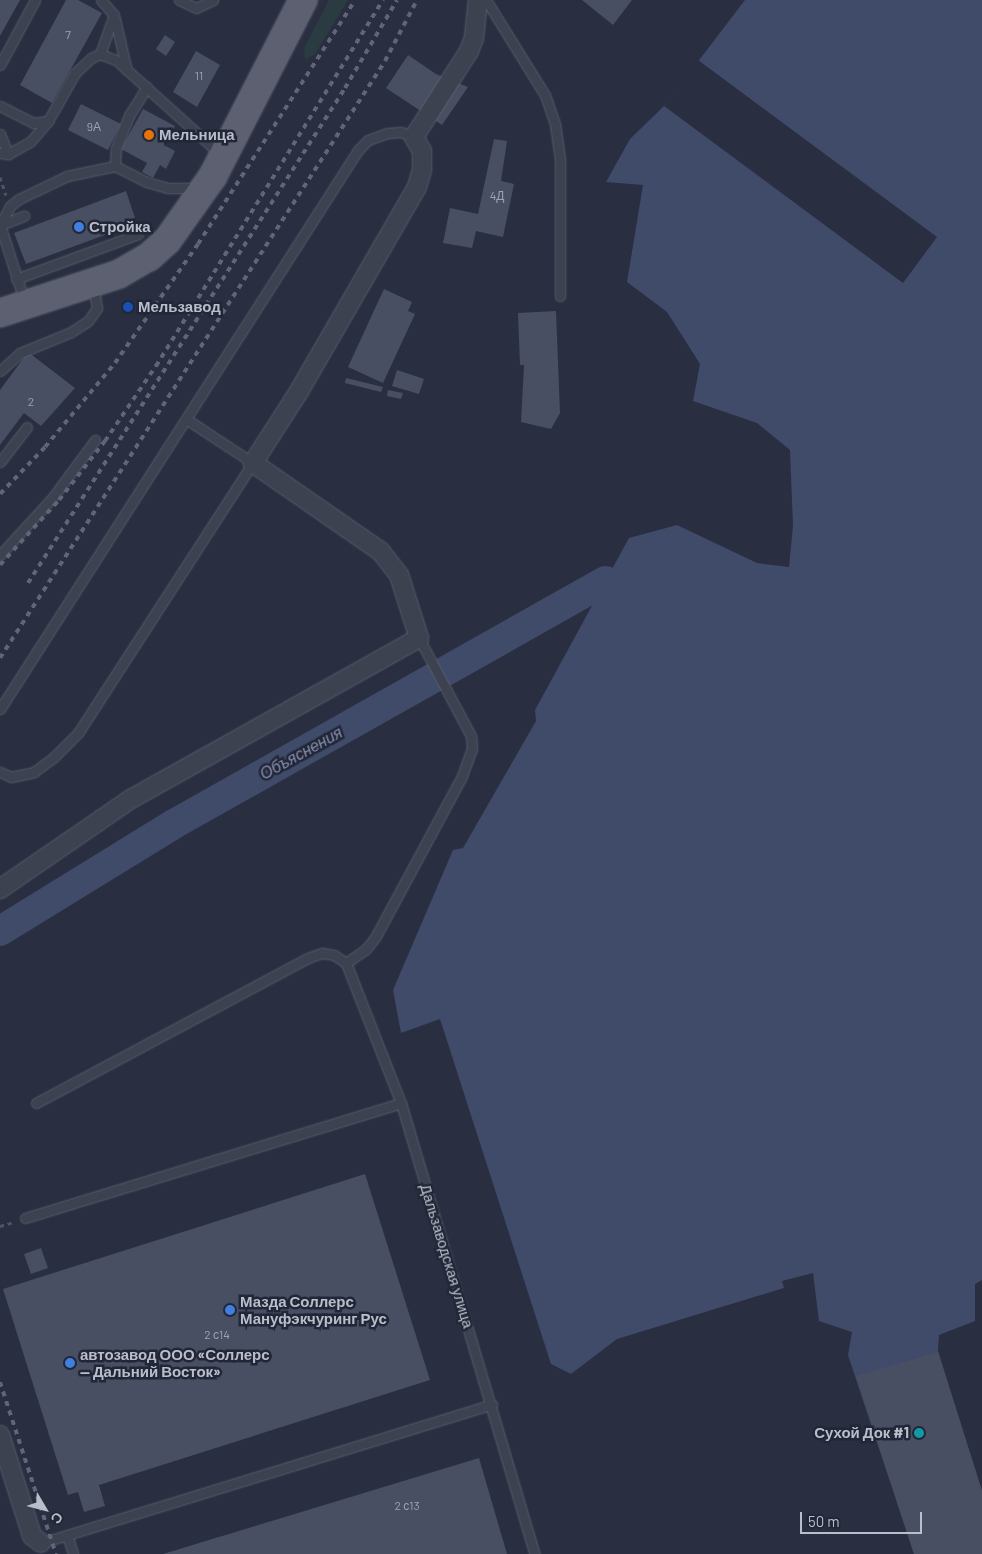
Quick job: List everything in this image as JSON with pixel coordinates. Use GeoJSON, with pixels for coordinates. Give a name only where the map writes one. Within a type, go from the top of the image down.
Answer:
{"type":"FeatureCollection","features":[{"type":"Feature","properties":{"kind":"main road"},"geometry":{"type":"LineString","coordinates":[[11,301],[93,284],[149,257],[176,231],[205,189],[303,0]]}},
{"type":"Feature","properties":{"kind":"street"},"geometry":{"type":"LineString","coordinates":[[0,889],[131,799],[419,638],[399,575],[380,551],[253,463],[298,393],[417,187],[422,169],[422,151],[414,137],[469,51],[474,38],[478,0]]}},
{"type":"Feature","properties":{"kind":"street"},"geometry":{"type":"LineString","coordinates":[[0,1435],[32,1536],[41,1543]]}},
{"type":"Feature","properties":{"kind":"lane"},"geometry":{"type":"LineString","coordinates":[[0,65],[35,0]]}},
{"type":"Feature","properties":{"kind":"lane"},"geometry":{"type":"LineString","coordinates":[[101,0],[111,7],[127,72]]}},
{"type":"Feature","properties":{"kind":"lane"},"geometry":{"type":"LineString","coordinates":[[179,0],[196,8],[213,0]]}},
{"type":"Feature","properties":{"kind":"lane"},"geometry":{"type":"LineString","coordinates":[[486,0],[545,95],[555,124],[560,161],[560,296]]}},
{"type":"Feature","properties":{"kind":"lane"},"geometry":{"type":"LineString","coordinates":[[0,134],[4,153],[30,142],[48,121],[75,72],[100,54],[111,7]]}},
{"type":"Feature","properties":{"kind":"lane"},"geometry":{"type":"LineString","coordinates":[[100,54],[116,60],[127,72],[147,87],[207,146],[222,156]]}},
{"type":"Feature","properties":{"kind":"lane"},"geometry":{"type":"LineString","coordinates":[[115,166],[116,148],[130,114],[147,87]]}},
{"type":"Feature","properties":{"kind":"lane"},"geometry":{"type":"LineString","coordinates":[[0,106],[33,124],[48,121]]}},
{"type":"Feature","properties":{"kind":"lane"},"geometry":{"type":"LineString","coordinates":[[0,709],[358,150],[368,140],[382,134],[400,132],[414,137]]}},
{"type":"Feature","properties":{"kind":"lane"},"geometry":{"type":"LineString","coordinates":[[11,301],[16,279],[0,225],[10,206],[23,196],[68,176],[115,166],[147,182],[168,188],[205,189]]}},
{"type":"Feature","properties":{"kind":"lane"},"geometry":{"type":"LineString","coordinates":[[0,225],[24,216]]}},
{"type":"Feature","properties":{"kind":"lane"},"geometry":{"type":"LineString","coordinates":[[16,279],[138,234]]}},
{"type":"Feature","properties":{"kind":"lane"},"geometry":{"type":"LineString","coordinates":[[0,371],[20,353],[71,332],[88,321],[97,308],[93,284]]}},
{"type":"Feature","properties":{"kind":"lane"},"geometry":{"type":"LineString","coordinates":[[0,772],[11,777],[34,772],[55,756],[78,733],[253,463],[186,419]]}},
{"type":"Feature","properties":{"kind":"lane"},"geometry":{"type":"LineString","coordinates":[[0,462],[26,427]]}},
{"type":"Feature","properties":{"kind":"lane"},"geometry":{"type":"LineString","coordinates":[[0,555],[53,497],[96,440]]}},
{"type":"Feature","properties":{"kind":"lane"},"geometry":{"type":"LineString","coordinates":[[36,1103],[308,958],[322,953],[334,955],[346,963],[366,949],[376,936],[469,762],[471,736],[419,638]]}},
{"type":"Feature","properties":{"kind":"lane","name":"Дальзаводская улица"},"geometry":{"type":"LineString","coordinates":[[346,963],[401,1103],[492,1404],[535,1554]]}},
{"type":"Feature","properties":{"kind":"lane"},"geometry":{"type":"LineString","coordinates":[[25,1218],[401,1103]]}},
{"type":"Feature","properties":{"kind":"lane"},"geometry":{"type":"LineString","coordinates":[[41,1543],[492,1404]]}},
{"type":"Feature","properties":{"kind":"lane"},"geometry":{"type":"LineString","coordinates":[[66,1535],[73,1554]]}},
{"type":"Feature","properties":{"kind":"shaded area"},"geometry":{"type":"Polygon","coordinates":[[[329,0],[348,0],[315,54],[305,59],[304,48],[329,0]]]}},
{"type":"Feature","properties":{"kind":"water"},"geometry":{"type":"Polygon","coordinates":[[[745,0],[982,0],[982,1280],[975,1284],[975,1321],[939,1335],[938,1351],[982,1491],[982,1554],[914,1554],[848,1355],[852,1332],[819,1321],[813,1273],[782,1281],[784,1288],[617,1339],[571,1374],[551,1364],[440,1019],[401,1033],[393,990],[453,850],[463,848],[536,721],[535,710],[629,538],[677,525],[757,563],[789,567],[793,526],[790,450],[757,423],[693,401],[700,364],[667,312],[627,282],[643,185],[606,182],[630,139],[664,106],[745,0]]]}},
{"type":"Feature","properties":{"kind":"pier"},"geometry":{"type":"Polygon","coordinates":[[[698,60],[937,237],[903,283],[664,106],[698,60]]]}},
{"type":"Feature","properties":{"kind":"building"},"geometry":{"type":"Polygon","coordinates":[[[0,0],[20,0],[0,36],[0,0]]]}},
{"type":"Feature","properties":{"kind":"building"},"geometry":{"type":"Polygon","coordinates":[[[66,0],[78,0],[102,13],[52,103],[20,85],[66,0]]]}},
{"type":"Feature","properties":{"kind":"building"},"geometry":{"type":"Polygon","coordinates":[[[582,0],[632,0],[613,25],[582,0]]]}},
{"type":"Feature","properties":{"kind":"building"},"geometry":{"type":"Polygon","coordinates":[[[165,35],[175,42],[166,56],[156,49],[165,35]]]}},
{"type":"Feature","properties":{"kind":"building"},"geometry":{"type":"Polygon","coordinates":[[[196,51],[220,65],[197,107],[173,92],[196,51]]]}},
{"type":"Feature","properties":{"kind":"building"},"geometry":{"type":"Polygon","coordinates":[[[408,55],[436,74],[468,87],[442,125],[386,88],[408,55]]]}},
{"type":"Feature","properties":{"kind":"building"},"geometry":{"type":"Polygon","coordinates":[[[81,104],[121,124],[108,150],[68,130],[81,104]]]}},
{"type":"Feature","properties":{"kind":"building","name":"Мельница"},"geometry":{"type":"Polygon","coordinates":[[[143,109],[175,126],[164,145],[175,151],[166,169],[160,165],[153,178],[142,172],[147,163],[121,149],[143,109]]]}},
{"type":"Feature","properties":{"kind":"building"},"geometry":{"type":"Polygon","coordinates":[[[494,139],[507,141],[501,181],[514,184],[503,237],[476,231],[472,248],[443,243],[450,208],[478,214],[494,139]]]}},
{"type":"Feature","properties":{"kind":"building","name":"Стройка"},"geometry":{"type":"Polygon","coordinates":[[[126,191],[135,218],[130,220],[132,225],[26,264],[14,233],[126,191]]]}},
{"type":"Feature","properties":{"kind":"building"},"geometry":{"type":"Polygon","coordinates":[[[384,289],[412,302],[408,311],[415,314],[383,383],[348,367],[384,289]]]}},
{"type":"Feature","properties":{"kind":"building"},"geometry":{"type":"Polygon","coordinates":[[[556,311],[560,413],[551,429],[521,422],[524,365],[520,365],[518,313],[556,311]]]}},
{"type":"Feature","properties":{"kind":"building"},"geometry":{"type":"Polygon","coordinates":[[[28,352],[75,388],[41,426],[24,413],[0,445],[0,390],[28,352]]]}},
{"type":"Feature","properties":{"kind":"building"},"geometry":{"type":"Polygon","coordinates":[[[397,370],[424,379],[419,394],[392,386],[397,370]]]}},
{"type":"Feature","properties":{"kind":"building"},"geometry":{"type":"Polygon","coordinates":[[[346,378],[383,387],[381,392],[345,383],[346,378]]]}},
{"type":"Feature","properties":{"kind":"building"},"geometry":{"type":"Polygon","coordinates":[[[388,390],[403,393],[401,399],[387,396],[388,390]]]}},
{"type":"Feature","properties":{"kind":"building"},"geometry":{"type":"Polygon","coordinates":[[[365,1174],[430,1380],[99,1485],[105,1506],[84,1512],[78,1492],[68,1495],[3,1289],[365,1174]]]}},
{"type":"Feature","properties":{"kind":"building"},"geometry":{"type":"Polygon","coordinates":[[[41,1248],[48,1268],[31,1274],[24,1254],[41,1248]]]}},
{"type":"Feature","properties":{"kind":"building","name":"Сухой Док #1"},"geometry":{"type":"Polygon","coordinates":[[[938,1352],[982,1491],[982,1554],[914,1554],[856,1376],[938,1352]]]}},
{"type":"Feature","properties":{"kind":"building"},"geometry":{"type":"Polygon","coordinates":[[[479,1458],[507,1554],[163,1554],[479,1458]]]}},
{"type":"Feature","properties":{"kind":"waterway","name":"Объяснения"},"geometry":{"type":"LineString","coordinates":[[0,931],[174,824],[605,581]]}},
{"type":"Feature","properties":{"kind":"railway"},"geometry":{"type":"LineString","coordinates":[[0,494],[45,447],[115,363],[198,244],[355,0]]}},
{"type":"Feature","properties":{"kind":"railway"},"geometry":{"type":"LineString","coordinates":[[0,565],[59,500],[105,441],[156,366],[383,0]]}},
{"type":"Feature","properties":{"kind":"railway"},"geometry":{"type":"LineString","coordinates":[[28,583],[345,88],[397,0]]}},
{"type":"Feature","properties":{"kind":"railway"},"geometry":{"type":"LineString","coordinates":[[0,658],[385,61],[417,0]]}},
{"type":"Feature","properties":{"kind":"railway"},"geometry":{"type":"LineString","coordinates":[[0,1382],[56,1554]]}},
{"type":"Feature","properties":{"kind":"place","name":"Мельница"},"geometry":{"type":"Point","coordinates":[149,135]}},
{"type":"Feature","properties":{"kind":"place","name":"Стройка"},"geometry":{"type":"Point","coordinates":[79,227]}},
{"type":"Feature","properties":{"kind":"place","name":"Мельзавод"},"geometry":{"type":"Point","coordinates":[128,307]}},
{"type":"Feature","properties":{"kind":"place","name":"Мазда Соллерс Мануфэкчуринг Рус"},"geometry":{"type":"Point","coordinates":[230,1310]}},
{"type":"Feature","properties":{"kind":"place","name":"автозавод ООО «Соллерс — Дальний Восток»"},"geometry":{"type":"Point","coordinates":[70,1363]}},
{"type":"Feature","properties":{"kind":"place","name":"Сухой Док #1"},"geometry":{"type":"Point","coordinates":[919,1433]}}]}
